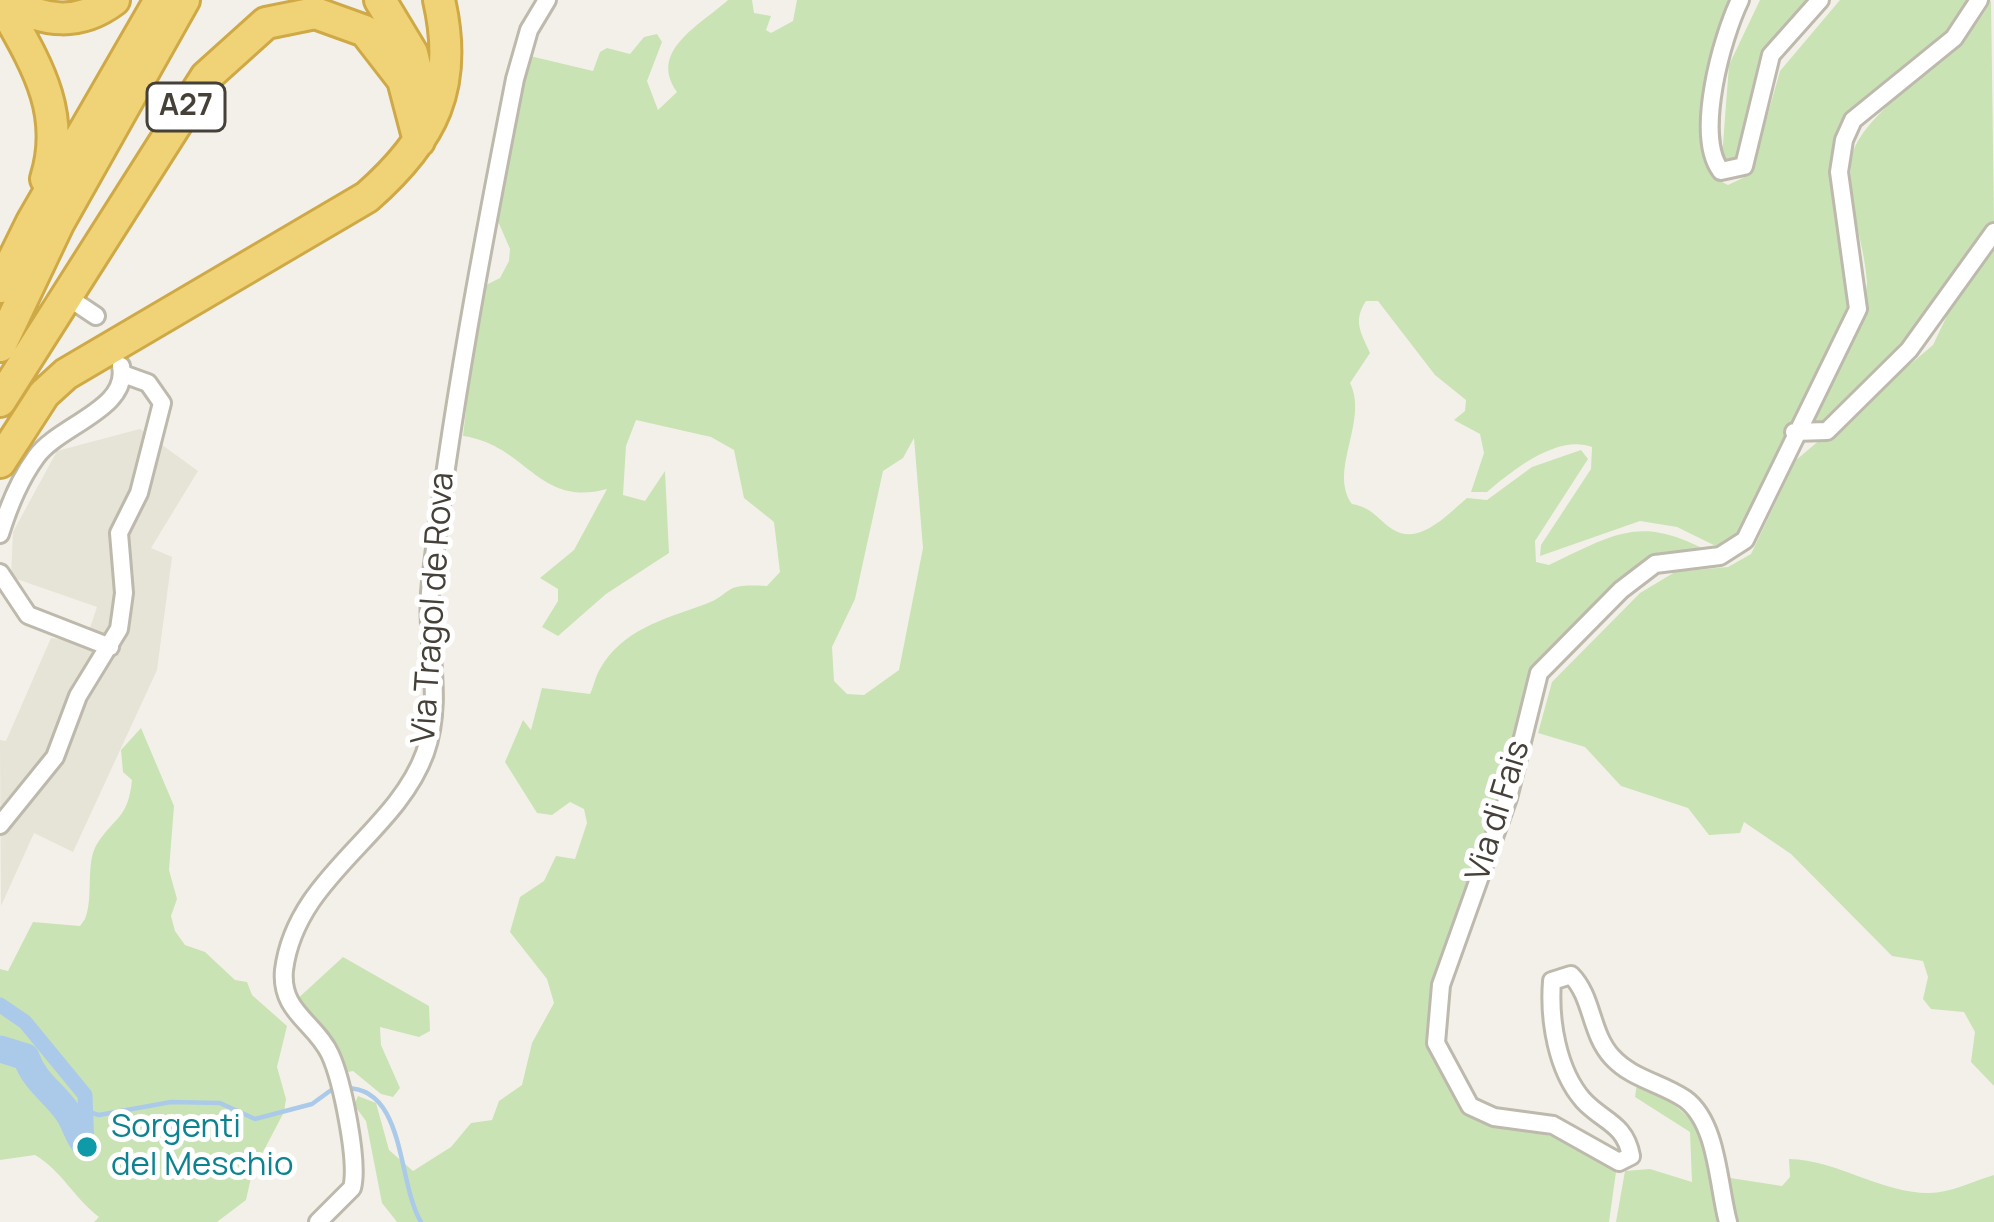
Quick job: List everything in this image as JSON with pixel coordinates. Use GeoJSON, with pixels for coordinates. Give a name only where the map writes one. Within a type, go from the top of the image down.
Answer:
{"type":"FeatureCollection","features":[{"type":"Feature","properties":{"kind":"highway","name":"A27"},"geometry":{"type":"LineString","coordinates":[[0,0],[40,69],[51,105],[51,161],[32,221]]}},
{"type":"Feature","properties":{"kind":"highway"},"geometry":{"type":"LineString","coordinates":[[10,0],[33,13],[72,20],[114,0]]}},
{"type":"Feature","properties":{"kind":"highway","name":"A27"},"geometry":{"type":"LineString","coordinates":[[0,287],[32,221],[160,0]]}},
{"type":"Feature","properties":{"kind":"highway","name":"A27"},"geometry":{"type":"LineString","coordinates":[[0,346],[58,224],[184,0]]}},
{"type":"Feature","properties":{"kind":"highway"},"geometry":{"type":"LineString","coordinates":[[380,0],[416,67],[423,110],[419,141]]}},
{"type":"Feature","properties":{"kind":"highway"},"geometry":{"type":"LineString","coordinates":[[0,462],[26,418],[66,374],[367,196],[405,164],[441,100],[448,66],[439,0]]}},
{"type":"Feature","properties":{"kind":"highway","name":"A27"},"geometry":{"type":"LineString","coordinates":[[0,400],[206,77],[266,23],[315,13],[365,32],[403,80],[419,141]]}},
{"type":"Feature","properties":{"kind":"street","name":"Via Tragol de Rova"},"geometry":{"type":"LineString","coordinates":[[318,1222],[352,1188],[352,1154],[332,1057],[290,1004],[284,972],[292,937],[316,894],[409,789],[427,749],[434,686],[429,599],[453,399],[515,80],[530,30],[547,0]]}},
{"type":"Feature","properties":{"kind":"street"},"geometry":{"type":"LineString","coordinates":[[1740,0],[1721,38],[1712,110],[1712,160],[1721,171],[1744,166],[1771,56],[1820,0]]}},
{"type":"Feature","properties":{"kind":"street","name":"Via di Fais"},"geometry":{"type":"LineString","coordinates":[[1728,1222],[1707,1131],[1688,1101],[1629,1072],[1610,1056],[1592,1026],[1582,986],[1570,975],[1552,981],[1562,1066],[1585,1102],[1614,1121],[1628,1139],[1631,1156],[1619,1162],[1553,1125],[1494,1117],[1470,1106],[1436,1043],[1441,985],[1508,799],[1539,673],[1621,590],[1655,564],[1720,556],[1745,540],[1858,309],[1839,172],[1844,140],[1853,120],[1954,38],[1979,0]]}},
{"type":"Feature","properties":{"kind":"street"},"geometry":{"type":"LineString","coordinates":[[1794,432],[1827,431],[1909,350],[1994,232]]}},
{"type":"Feature","properties":{"kind":"street"},"geometry":{"type":"LineString","coordinates":[[60,294],[96,316]]}},
{"type":"Feature","properties":{"kind":"street"},"geometry":{"type":"LineString","coordinates":[[0,534],[37,455],[54,437],[113,400],[121,367],[148,383],[162,404],[139,493],[119,533],[124,593],[110,647],[79,696],[55,757],[0,825]]}},
{"type":"Feature","properties":{"kind":"street"},"geometry":{"type":"LineString","coordinates":[[0,573],[28,615],[110,647]]}},
{"type":"Feature","properties":{"kind":"shaded area"},"geometry":{"type":"Polygon","coordinates":[[[140,429],[198,471],[151,548],[172,557],[157,670],[73,852],[34,833],[1,906],[0,740],[6,741],[51,638],[85,643],[97,607],[11,577],[13,532],[57,451],[140,429]]]}},
{"type":"Feature","properties":{"kind":"green space"},"geometry":{"type":"Polygon","coordinates":[[[728,0],[752,0],[754,13],[771,16],[766,30],[771,33],[793,21],[797,0],[1739,0],[1709,147],[1712,177],[1728,185],[1751,174],[1780,71],[1840,0],[1979,0],[1973,13],[1842,142],[1850,309],[1796,416],[1783,465],[1728,552],[1677,527],[1640,521],[1540,556],[1541,545],[1591,469],[1592,447],[1578,444],[1550,450],[1487,492],[1471,492],[1484,453],[1480,434],[1454,420],[1465,411],[1466,400],[1435,375],[1378,301],[1366,301],[1360,315],[1370,353],[1350,383],[1355,413],[1344,476],[1352,504],[1392,529],[1412,534],[1432,526],[1467,498],[1487,500],[1532,467],[1581,450],[1588,459],[1535,541],[1536,562],[1549,565],[1633,532],[1670,535],[1717,556],[1655,568],[1543,675],[1436,1017],[1467,1110],[1477,1118],[1558,1138],[1616,1172],[1609,1222],[397,1222],[382,1203],[366,1121],[354,1105],[358,1096],[376,1103],[389,1150],[413,1171],[451,1147],[471,1123],[492,1120],[499,1101],[522,1085],[532,1043],[554,1003],[547,979],[510,932],[520,897],[544,881],[556,856],[575,859],[587,823],[584,809],[570,802],[552,815],[537,813],[505,762],[523,720],[531,730],[542,688],[590,694],[609,656],[631,636],[734,588],[767,586],[780,572],[774,522],[744,498],[734,450],[711,437],[636,420],[626,446],[623,495],[645,501],[665,471],[669,553],[606,594],[558,636],[542,627],[558,601],[558,589],[540,578],[574,550],[607,489],[564,490],[503,451],[463,436],[480,288],[500,278],[509,261],[510,249],[494,212],[530,56],[593,71],[600,52],[607,48],[630,54],[644,37],[657,34],[662,42],[647,81],[658,110],[677,92],[670,77],[673,52],[691,30],[728,0]],[[914,438],[903,458],[883,471],[855,599],[832,647],[834,681],[847,694],[864,695],[899,670],[923,548],[914,438]]]}},
{"type":"Feature","properties":{"kind":"green space"},"geometry":{"type":"Polygon","coordinates":[[[1760,0],[1824,0],[1775,60],[1745,160],[1728,167],[1722,157],[1729,65],[1760,0]]]}},
{"type":"Feature","properties":{"kind":"green space"},"geometry":{"type":"Polygon","coordinates":[[[1991,0],[1994,223],[1947,306],[1827,431],[1811,424],[1865,299],[1867,283],[1851,192],[1851,161],[1858,142],[1891,103],[1959,42],[1991,0]]]}},
{"type":"Feature","properties":{"kind":"green space"},"geometry":{"type":"Polygon","coordinates":[[[1994,235],[1994,1086],[1971,1062],[1975,1032],[1964,1012],[1931,1009],[1923,999],[1928,977],[1923,961],[1892,956],[1791,854],[1744,822],[1740,833],[1709,835],[1688,808],[1621,786],[1585,747],[1538,733],[1552,682],[1640,593],[1675,572],[1728,567],[1751,554],[1796,460],[1933,345],[1964,280],[1994,235]]]}},
{"type":"Feature","properties":{"kind":"green space"},"geometry":{"type":"Polygon","coordinates":[[[141,728],[174,806],[169,870],[177,899],[171,916],[175,931],[185,945],[205,952],[235,980],[247,982],[252,995],[287,1026],[277,1067],[286,1099],[284,1112],[252,1173],[246,1200],[217,1222],[94,1222],[99,1217],[35,1155],[0,1160],[0,969],[8,971],[33,922],[80,926],[85,919],[93,852],[124,810],[130,793],[132,780],[123,772],[121,750],[141,728]]]}},
{"type":"Feature","properties":{"kind":"green space"},"geometry":{"type":"Polygon","coordinates":[[[343,957],[429,1006],[430,1031],[419,1037],[380,1027],[381,1045],[400,1088],[393,1097],[381,1094],[353,1071],[343,1073],[294,1002],[343,957]]]}},
{"type":"Feature","properties":{"kind":"green space"},"geometry":{"type":"Polygon","coordinates":[[[1637,1083],[1693,1123],[1708,1154],[1721,1222],[1616,1222],[1625,1171],[1650,1169],[1692,1182],[1690,1132],[1635,1097],[1637,1083]]]}},
{"type":"Feature","properties":{"kind":"green space"},"geometry":{"type":"Polygon","coordinates":[[[1789,1159],[1825,1165],[1911,1192],[1954,1189],[1994,1175],[1994,1222],[1735,1222],[1724,1177],[1782,1186],[1790,1177],[1789,1159]]]}},
{"type":"Feature","properties":{"kind":"waterway"},"geometry":{"type":"LineString","coordinates":[[0,1005],[25,1022],[85,1095],[87,1147]]}},
{"type":"Feature","properties":{"kind":"waterway"},"geometry":{"type":"LineString","coordinates":[[0,1049],[26,1057],[87,1147]]}},
{"type":"Feature","properties":{"kind":"waterway"},"geometry":{"type":"LineString","coordinates":[[59,1104],[99,1115],[171,1102],[220,1103],[255,1119],[312,1104],[334,1088]]}},
{"type":"Feature","properties":{"kind":"waterway"},"geometry":{"type":"LineString","coordinates":[[346,1088],[365,1092],[380,1103],[390,1120],[421,1222]]}},
{"type":"Feature","properties":{"kind":"place","name":"Sorgenti del Meschio"},"geometry":{"type":"Point","coordinates":[87,1147]}}]}
